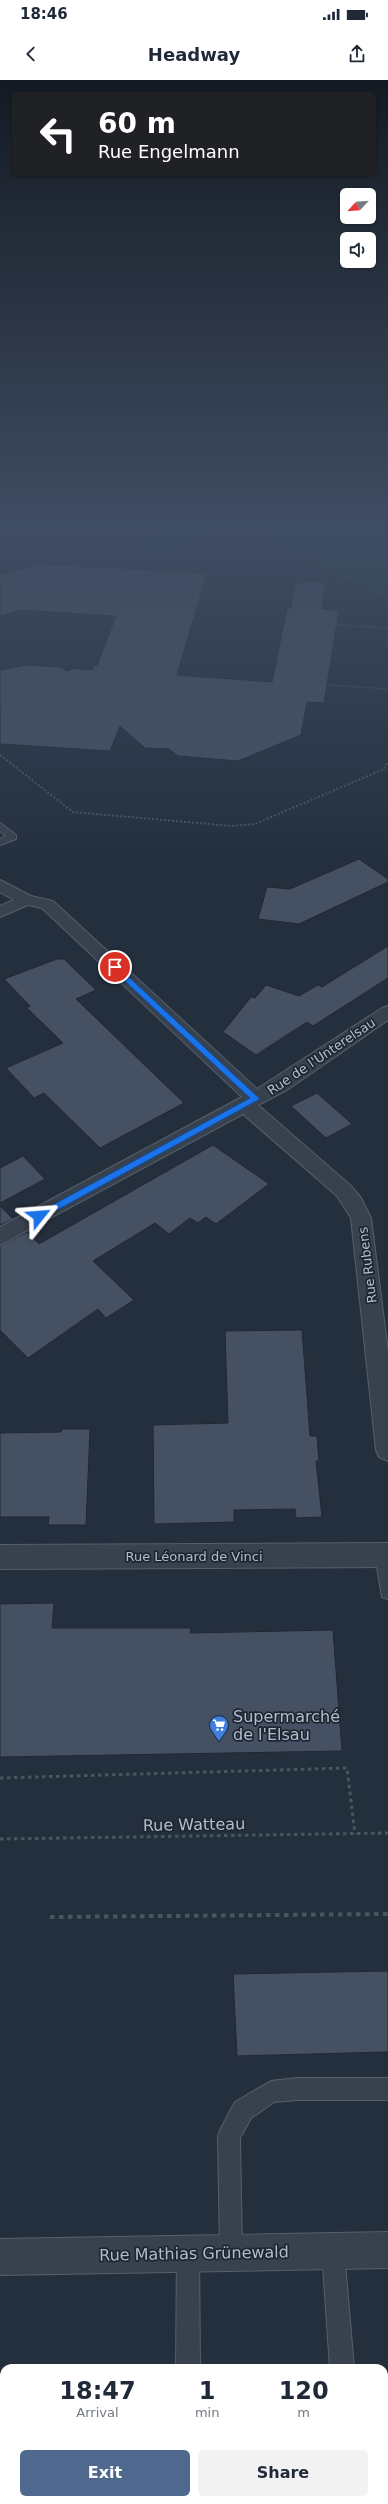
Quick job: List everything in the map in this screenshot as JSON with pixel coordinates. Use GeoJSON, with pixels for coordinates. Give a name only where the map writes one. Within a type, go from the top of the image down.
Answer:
{"type":"FeatureCollection","features":[{"type":"Feature","properties":{"kind":"street","name":"Rue Rubens"},"geometry":{"type":"LineString","coordinates":[[0,885],[26,900],[47,904],[344,1191],[354,1203],[361,1218],[388,1450]]}},
{"type":"Feature","properties":{"kind":"street"},"geometry":{"type":"LineString","coordinates":[[0,912],[26,900]]}},
{"type":"Feature","properties":{"kind":"street","name":"Rue de l'Unterelsau"},"geometry":{"type":"LineString","coordinates":[[0,1237],[251,1102],[280,1085],[388,1012]]}},
{"type":"Feature","properties":{"kind":"street","name":"Rue Léonard de Vinci"},"geometry":{"type":"LineString","coordinates":[[0,1557],[386,1552]]}},
{"type":"Feature","properties":{"kind":"street","name":"Rue Mathias Grünewald"},"geometry":{"type":"LineString","coordinates":[[0,2257],[388,2250]]}},
{"type":"Feature","properties":{"kind":"lane"},"geometry":{"type":"LineString","coordinates":[[0,826],[13,837],[0,842]]}},
{"type":"Feature","properties":{"kind":"lane"},"geometry":{"type":"LineString","coordinates":[[386,1552],[388,1591]]}},
{"type":"Feature","properties":{"kind":"lane"},"geometry":{"type":"LineString","coordinates":[[231,2253],[229,2136],[243,2110],[271,2092],[297,2089],[388,2089]]}},
{"type":"Feature","properties":{"kind":"lane"},"geometry":{"type":"LineString","coordinates":[[333,2251],[342,2364]]}},
{"type":"Feature","properties":{"kind":"lane"},"geometry":{"type":"LineString","coordinates":[[188,2254],[188,2364]]}},
{"type":"Feature","properties":{"kind":"path"},"geometry":{"type":"LineString","coordinates":[[319,639],[312,684],[388,690]]}},
{"type":"Feature","properties":{"kind":"path"},"geometry":{"type":"LineString","coordinates":[[0,755],[73,812],[232,826],[255,824],[384,769],[388,762]]}},
{"type":"Feature","properties":{"kind":"path"},"geometry":{"type":"LineString","coordinates":[[0,1778],[347,1768],[355,1834]]}},
{"type":"Feature","properties":{"kind":"path","name":"Rue Watteau"},"geometry":{"type":"LineString","coordinates":[[0,1839],[388,1833]]}},
{"type":"Feature","properties":{"kind":"path"},"geometry":{"type":"LineString","coordinates":[[50,1918],[388,1914]]}},
{"type":"Feature","properties":{"kind":"building"},"geometry":{"type":"Polygon","coordinates":[[[107,639],[188,639],[177,675],[272,682],[281,639],[334,639],[324,703],[307,702],[301,735],[238,761],[178,756],[169,749],[145,748],[120,726],[110,751],[0,744],[0,670],[26,665],[62,667],[66,671],[75,668],[92,670],[94,665],[97,665],[107,639]]]}},
{"type":"Feature","properties":{"kind":"building"},"geometry":{"type":"Polygon","coordinates":[[[359,859],[388,879],[388,882],[299,924],[258,919],[267,887],[290,889],[359,859]]]}},
{"type":"Feature","properties":{"kind":"building"},"geometry":{"type":"Polygon","coordinates":[[[388,946],[388,978],[313,1026],[307,1022],[256,1055],[223,1032],[251,997],[255,998],[266,985],[299,996],[318,985],[322,987],[388,946]]]}},
{"type":"Feature","properties":{"kind":"building"},"geometry":{"type":"Polygon","coordinates":[[[57,959],[64,959],[96,990],[76,999],[184,1103],[100,1148],[44,1093],[34,1098],[6,1068],[63,1043],[27,1008],[30,1006],[4,979],[57,959]]]}},
{"type":"Feature","properties":{"kind":"building"},"geometry":{"type":"Polygon","coordinates":[[[317,1093],[352,1124],[326,1138],[291,1106],[317,1093]]]}},
{"type":"Feature","properties":{"kind":"building"},"geometry":{"type":"Polygon","coordinates":[[[213,1145],[269,1184],[216,1224],[206,1217],[198,1223],[190,1218],[169,1234],[155,1223],[93,1261],[134,1300],[106,1318],[98,1309],[28,1358],[0,1330],[0,1246],[27,1232],[39,1244],[213,1145]]]}},
{"type":"Feature","properties":{"kind":"building"},"geometry":{"type":"Polygon","coordinates":[[[23,1156],[45,1179],[0,1203],[0,1168],[23,1156]]]}},
{"type":"Feature","properties":{"kind":"building"},"geometry":{"type":"Polygon","coordinates":[[[0,1206],[13,1219],[0,1225],[0,1206]]]}},
{"type":"Feature","properties":{"kind":"building"},"geometry":{"type":"Polygon","coordinates":[[[302,1330],[310,1436],[317,1436],[319,1461],[316,1461],[322,1517],[296,1518],[295,1509],[234,1510],[234,1522],[154,1524],[153,1425],[228,1423],[225,1331],[302,1330]]]}},
{"type":"Feature","properties":{"kind":"building"},"geometry":{"type":"Polygon","coordinates":[[[62,1429],[90,1429],[86,1525],[48,1525],[49,1517],[0,1517],[0,1433],[61,1432],[62,1429]]]}},
{"type":"Feature","properties":{"kind":"building"},"geometry":{"type":"Polygon","coordinates":[[[54,1603],[52,1628],[191,1628],[190,1633],[333,1630],[342,1751],[0,1757],[0,1604],[54,1603]]]}},
{"type":"Feature","properties":{"kind":"building"},"geometry":{"type":"Polygon","coordinates":[[[388,1971],[388,2052],[237,2056],[233,1974],[388,1971]]]}},
{"type":"Feature","properties":{"kind":"place","name":"Supermarché de l'Elsau"},"geometry":{"type":"Point","coordinates":[219,1742]}},
{"type":"Feature","properties":{"kind":"route"},"geometry":{"type":"LineString","coordinates":[[39,1216],[256,1099],[115,967]]}}]}
